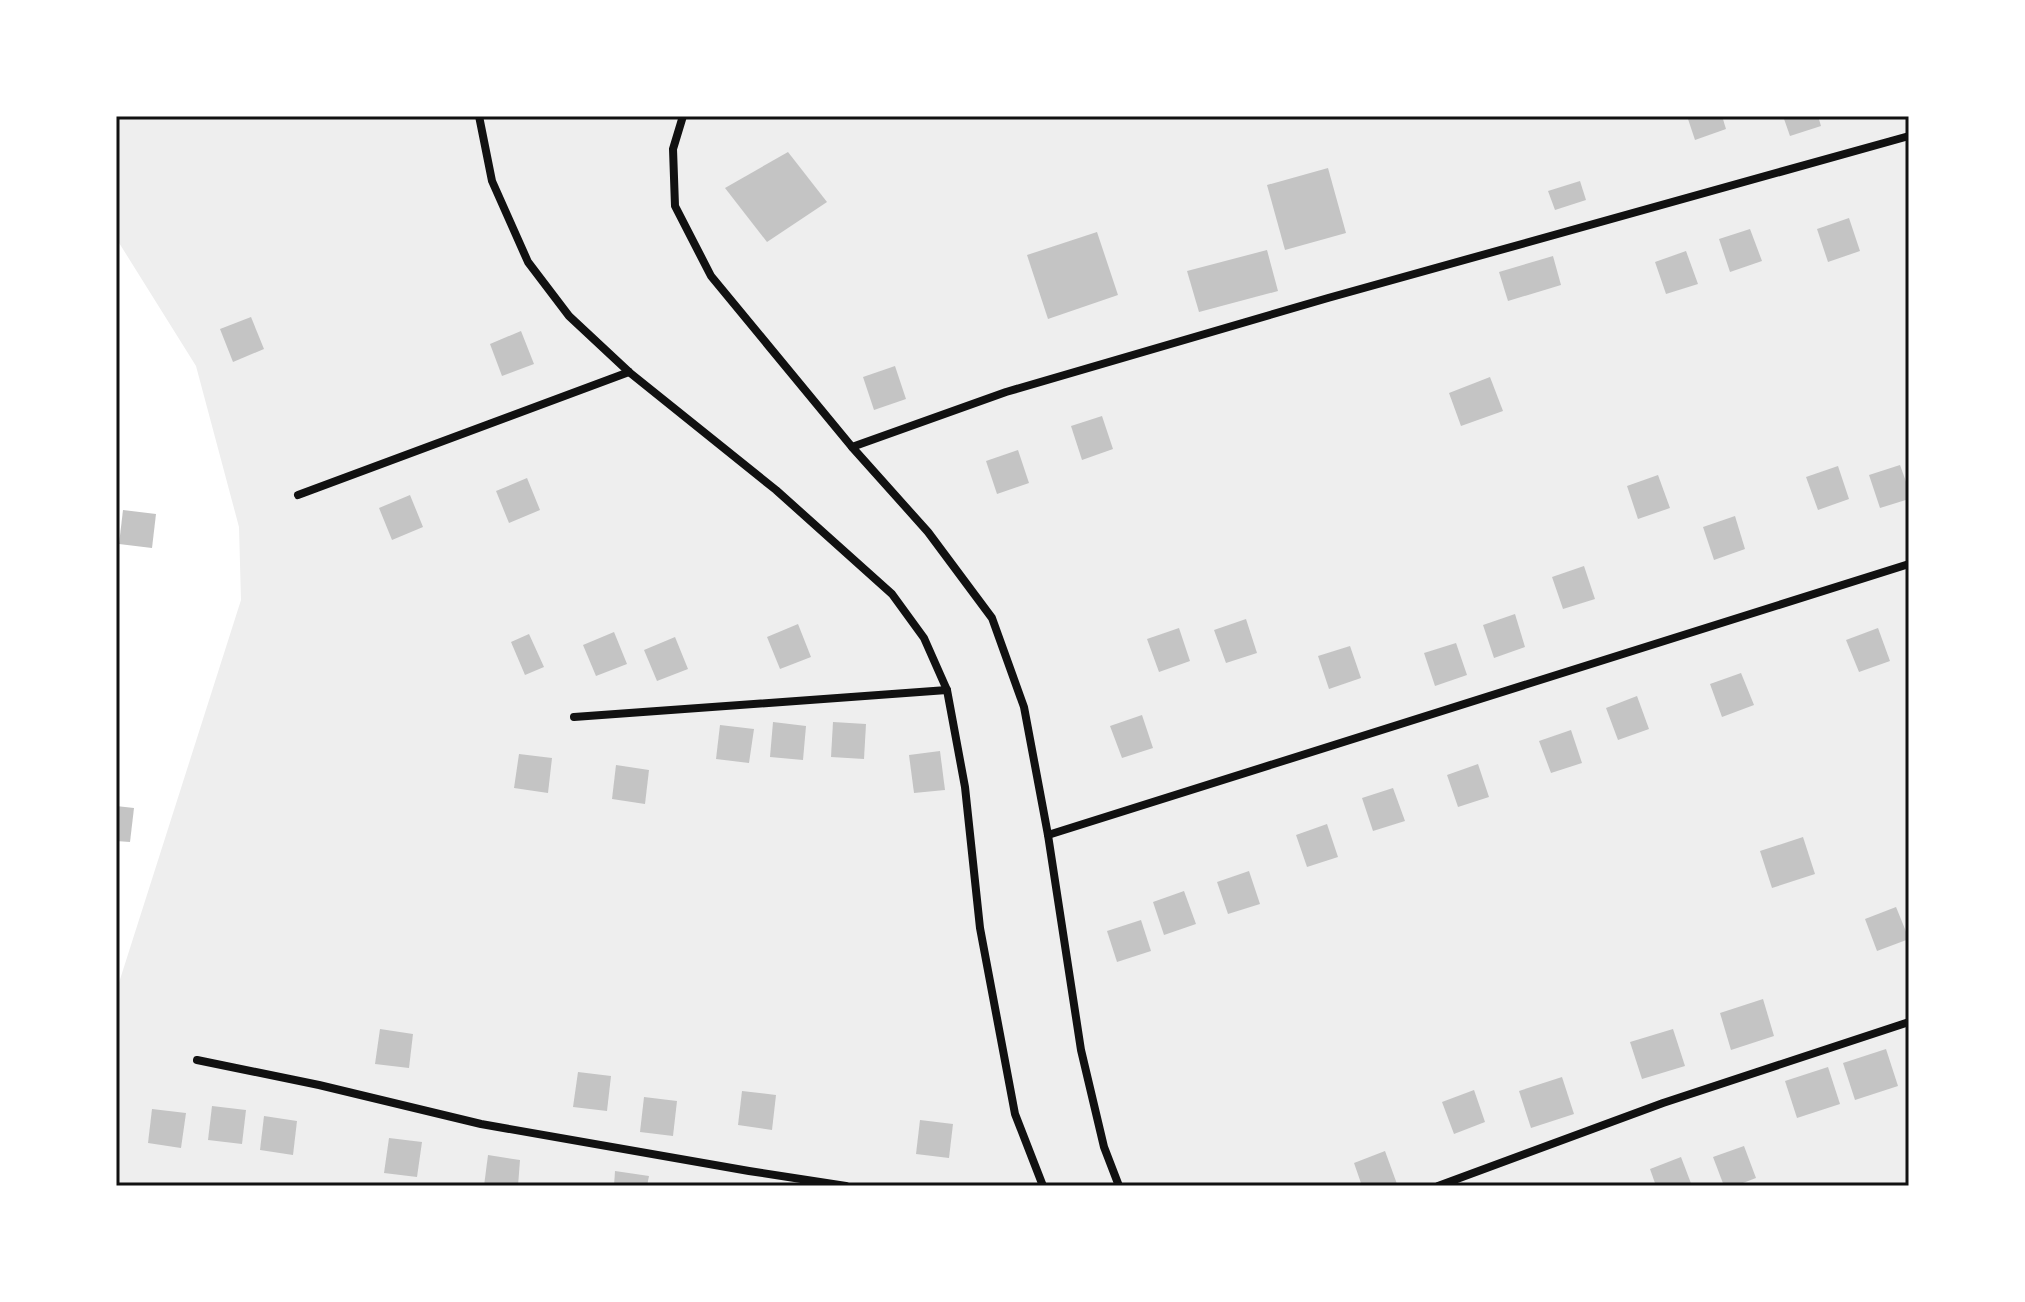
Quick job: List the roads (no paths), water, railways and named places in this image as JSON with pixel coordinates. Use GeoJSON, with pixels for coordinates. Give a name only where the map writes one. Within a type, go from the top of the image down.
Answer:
{"type":"FeatureCollection","features":[{"type":"Feature","properties":{"kind":"street"},"geometry":{"type":"LineString","coordinates":[[479,116],[492,181],[528,262],[569,316],[629,372],[776,490],[892,594],[924,638],[947,690],[965,787],[980,928],[1015,1114],[1043,1186]]}},
{"type":"Feature","properties":{"kind":"street"},"geometry":{"type":"LineString","coordinates":[[683,116],[673,149],[675,206],[711,276],[852,447],[928,532],[992,618],[1024,707],[1048,835],[1081,1050],[1104,1147],[1119,1186]]}},
{"type":"Feature","properties":{"kind":"street"},"geometry":{"type":"LineString","coordinates":[[852,447],[1021,387],[1909,136]]}},
{"type":"Feature","properties":{"kind":"street"},"geometry":{"type":"LineString","coordinates":[[298,495],[629,372]]}},
{"type":"Feature","properties":{"kind":"street"},"geometry":{"type":"LineString","coordinates":[[1048,835],[1909,564]]}},
{"type":"Feature","properties":{"kind":"street"},"geometry":{"type":"LineString","coordinates":[[574,717],[947,690]]}},
{"type":"Feature","properties":{"kind":"street"},"geometry":{"type":"LineString","coordinates":[[1438,1186],[1663,1103],[1909,1022]]}},
{"type":"Feature","properties":{"kind":"street"},"geometry":{"type":"LineString","coordinates":[[197,1060],[319,1085],[481,1124],[846,1186]]}}]}
